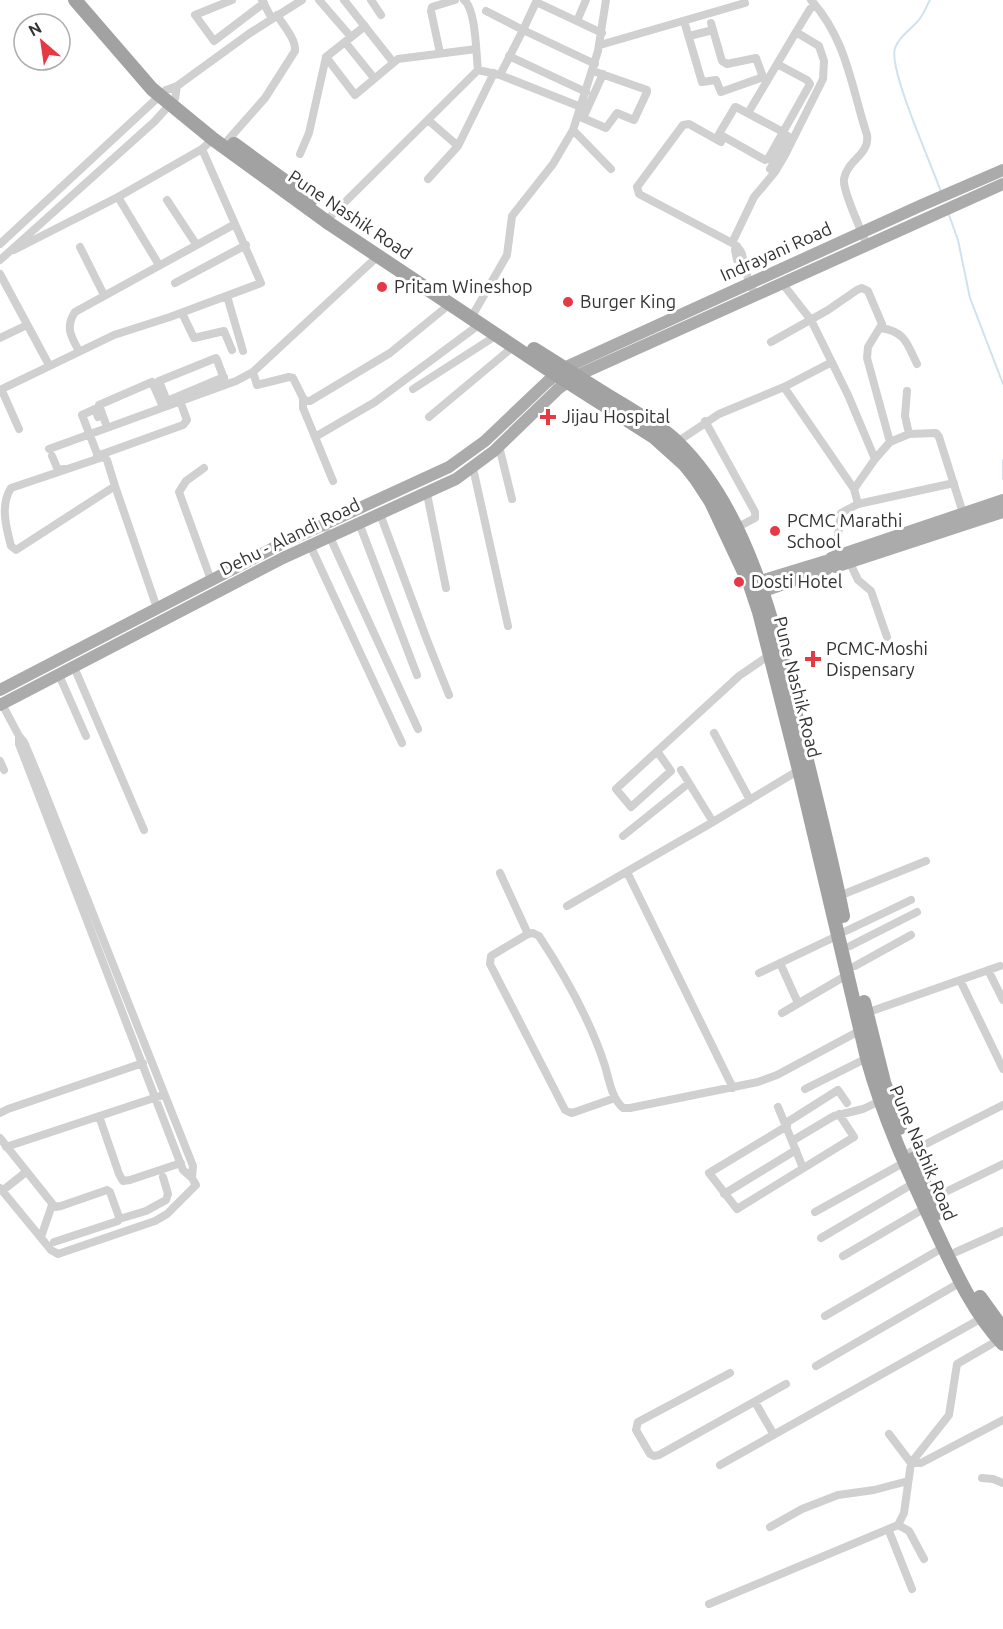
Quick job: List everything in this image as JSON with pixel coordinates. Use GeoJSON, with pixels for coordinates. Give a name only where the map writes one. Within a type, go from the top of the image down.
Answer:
{"type":"FeatureCollection","features":[{"type":"Feature","properties":{"kind":"highway","name":"Pune Nashik Road"},"geometry":{"type":"LineString","coordinates":[[75,0],[137,74],[169,95],[331,216],[654,437],[684,464],[711,502],[756,588],[799,770],[843,933],[867,1058],[880,1101],[950,1250],[1002,1338]]}},
{"type":"Feature","properties":{"kind":"highway","name":"Pune Nashik Road"},"geometry":{"type":"LineString","coordinates":[[87,0],[169,95],[207,144],[285,193],[450,304],[478,317],[497,335],[514,346],[655,424],[677,442],[705,474],[736,528],[786,676],[839,896],[843,933],[850,946],[851,971],[866,1013],[914,1183],[928,1204]]}},
{"type":"Feature","properties":{"kind":"highway","name":"Pune Nashik Road"},"geometry":{"type":"LineString","coordinates":[[950,1250],[961,1282],[982,1318],[1002,1338]]}},
{"type":"Feature","properties":{"kind":"main road","name":"Indrayani Road"},"geometry":{"type":"LineString","coordinates":[[566,375],[750,283],[1003,170]]}},
{"type":"Feature","properties":{"kind":"main road","name":"Indrayani Road"},"geometry":{"type":"LineString","coordinates":[[566,375],[755,295],[1003,184]]}},
{"type":"Feature","properties":{"kind":"main road","name":"Dehu - Alandi Road"},"geometry":{"type":"LineString","coordinates":[[1,704],[310,545],[327,530],[360,523],[456,479],[499,446],[566,375]]}},
{"type":"Feature","properties":{"kind":"main road","name":"Dehu - Alandi Road"},"geometry":{"type":"LineString","coordinates":[[0,690],[211,580],[327,530],[449,467],[485,441],[566,375]]}},
{"type":"Feature","properties":{"kind":"main road"},"geometry":{"type":"LineString","coordinates":[[756,588],[1003,500]]}},
{"type":"Feature","properties":{"kind":"main road"},"geometry":{"type":"LineString","coordinates":[[831,562],[850,562],[1003,512]]}},
{"type":"Feature","properties":{"kind":"street"},"geometry":{"type":"LineString","coordinates":[[228,140],[265,98],[295,51],[293,42],[263,2],[214,41],[195,15],[232,0]]}},
{"type":"Feature","properties":{"kind":"street"},"geometry":{"type":"LineString","coordinates":[[0,244],[169,95],[274,17],[302,0]]}},
{"type":"Feature","properties":{"kind":"street"},"geometry":{"type":"LineString","coordinates":[[319,0],[374,78]]}},
{"type":"Feature","properties":{"kind":"street"},"geometry":{"type":"LineString","coordinates":[[344,0],[393,62]]}},
{"type":"Feature","properties":{"kind":"street"},"geometry":{"type":"LineString","coordinates":[[371,0],[381,15]]}},
{"type":"Feature","properties":{"kind":"street"},"geometry":{"type":"LineString","coordinates":[[440,53],[432,7],[455,0]]}},
{"type":"Feature","properties":{"kind":"street"},"geometry":{"type":"LineString","coordinates":[[464,0],[470,7],[478,70]]}},
{"type":"Feature","properties":{"kind":"street"},"geometry":{"type":"LineString","coordinates":[[578,21],[586,0]]}},
{"type":"Feature","properties":{"kind":"street"},"geometry":{"type":"LineString","coordinates":[[581,114],[600,45],[606,0]]}},
{"type":"Feature","properties":{"kind":"street"},"geometry":{"type":"LineString","coordinates":[[811,0],[833,28],[851,73],[868,142],[866,148],[846,171],[843,183],[867,245]]}},
{"type":"Feature","properties":{"kind":"street"},"geometry":{"type":"LineString","coordinates":[[428,179],[458,146],[537,1],[602,33]]}},
{"type":"Feature","properties":{"kind":"street"},"geometry":{"type":"LineString","coordinates":[[600,45],[745,3]]}},
{"type":"Feature","properties":{"kind":"street"},"geometry":{"type":"LineString","coordinates":[[748,113],[810,9]]}},
{"type":"Feature","properties":{"kind":"street"},"geometry":{"type":"LineString","coordinates":[[478,70],[497,74],[606,128],[617,113],[634,120],[648,91],[603,74],[594,67],[486,11]]}},
{"type":"Feature","properties":{"kind":"street"},"geometry":{"type":"LineString","coordinates":[[684,21],[702,82],[716,80],[721,92],[763,77],[756,58],[724,63],[712,26],[689,36]]}},
{"type":"Feature","properties":{"kind":"street"},"geometry":{"type":"LineString","coordinates":[[300,154],[309,133],[326,57],[365,26]]}},
{"type":"Feature","properties":{"kind":"street"},"geometry":{"type":"LineString","coordinates":[[755,295],[743,266],[737,260],[734,244],[754,197],[785,155],[823,79],[824,61],[819,46],[796,32]]}},
{"type":"Feature","properties":{"kind":"street"},"geometry":{"type":"LineString","coordinates":[[326,57],[355,95],[393,62],[404,57],[476,49]]}},
{"type":"Feature","properties":{"kind":"street"},"geometry":{"type":"LineString","coordinates":[[509,56],[586,92]]}},
{"type":"Feature","properties":{"kind":"street"},"geometry":{"type":"LineString","coordinates":[[773,170],[789,137],[783,132],[734,107],[719,134],[766,160],[783,132],[810,83],[777,64]]}},
{"type":"Feature","properties":{"kind":"street"},"geometry":{"type":"LineString","coordinates":[[331,216],[478,70]]}},
{"type":"Feature","properties":{"kind":"street"},"geometry":{"type":"LineString","coordinates":[[315,437],[375,402],[478,317],[507,255],[512,216],[553,164],[603,74]]}},
{"type":"Feature","properties":{"kind":"street"},"geometry":{"type":"LineString","coordinates":[[2,255],[154,122],[169,95]]}},
{"type":"Feature","properties":{"kind":"street"},"geometry":{"type":"LineString","coordinates":[[428,120],[458,146]]}},
{"type":"Feature","properties":{"kind":"street"},"geometry":{"type":"LineString","coordinates":[[734,244],[639,194],[637,187],[686,124],[692,125],[773,170]]}},
{"type":"Feature","properties":{"kind":"street"},"geometry":{"type":"LineString","coordinates":[[573,130],[611,169]]}},
{"type":"Feature","properties":{"kind":"street"},"geometry":{"type":"LineString","coordinates":[[2,255],[118,197],[207,144],[235,224],[261,283],[182,313],[130,329],[49,365],[2,393],[20,429]]}},
{"type":"Feature","properties":{"kind":"street"},"geometry":{"type":"LineString","coordinates":[[118,197],[159,265]]}},
{"type":"Feature","properties":{"kind":"street"},"geometry":{"type":"LineString","coordinates":[[168,200],[196,244]]}},
{"type":"Feature","properties":{"kind":"street"},"geometry":{"type":"LineString","coordinates":[[79,351],[68,328],[75,312],[235,224]]}},
{"type":"Feature","properties":{"kind":"street"},"geometry":{"type":"LineString","coordinates":[[175,283],[246,246]]}},
{"type":"Feature","properties":{"kind":"street"},"geometry":{"type":"LineString","coordinates":[[80,247],[104,295]]}},
{"type":"Feature","properties":{"kind":"street"},"geometry":{"type":"LineString","coordinates":[[225,381],[217,360],[214,358],[159,381],[167,401],[253,372],[378,256]]}},
{"type":"Feature","properties":{"kind":"street"},"geometry":{"type":"LineString","coordinates":[[0,274],[49,365]]}},
{"type":"Feature","properties":{"kind":"street"},"geometry":{"type":"LineString","coordinates":[[782,283],[811,320],[875,459]]}},
{"type":"Feature","properties":{"kind":"street"},"geometry":{"type":"LineString","coordinates":[[771,342],[862,288],[868,291],[881,319],[881,328],[867,352],[890,442]]}},
{"type":"Feature","properties":{"kind":"street"},"geometry":{"type":"LineString","coordinates":[[227,296],[243,351]]}},
{"type":"Feature","properties":{"kind":"street"},"geometry":{"type":"LineString","coordinates":[[303,398],[310,401],[390,353],[450,304]]}},
{"type":"Feature","properties":{"kind":"street"},"geometry":{"type":"LineString","coordinates":[[182,313],[194,338],[224,331],[232,350]]}},
{"type":"Feature","properties":{"kind":"street"},"geometry":{"type":"LineString","coordinates":[[0,338],[27,325]]}},
{"type":"Feature","properties":{"kind":"street"},"geometry":{"type":"LineString","coordinates":[[881,328],[900,334],[917,364]]}},
{"type":"Feature","properties":{"kind":"street"},"geometry":{"type":"LineString","coordinates":[[413,389],[497,335]]}},
{"type":"Feature","properties":{"kind":"street"},"geometry":{"type":"LineString","coordinates":[[429,417],[514,346]]}},
{"type":"Feature","properties":{"kind":"street"},"geometry":{"type":"LineString","coordinates":[[677,442],[705,421],[784,387],[832,362]]}},
{"type":"Feature","properties":{"kind":"street"},"geometry":{"type":"LineString","coordinates":[[253,372],[257,385],[293,378],[303,398],[303,408],[333,481]]}},
{"type":"Feature","properties":{"kind":"street"},"geometry":{"type":"LineString","coordinates":[[180,400],[187,420],[183,425],[59,470],[51,453],[90,434],[225,381]]}},
{"type":"Feature","properties":{"kind":"street"},"geometry":{"type":"LineString","coordinates":[[105,428],[99,405],[152,382],[163,407]]}},
{"type":"Feature","properties":{"kind":"street"},"geometry":{"type":"LineString","coordinates":[[784,387],[854,489],[858,504]]}},
{"type":"Feature","properties":{"kind":"street"},"geometry":{"type":"LineString","coordinates":[[907,391],[906,416],[909,434]]}},
{"type":"Feature","properties":{"kind":"street"},"geometry":{"type":"LineString","coordinates":[[98,456],[82,415],[95,409],[105,428]]}},
{"type":"Feature","properties":{"kind":"street"},"geometry":{"type":"LineString","coordinates":[[705,421],[755,512],[754,518],[736,528]]}},
{"type":"Feature","properties":{"kind":"street"},"geometry":{"type":"LineString","coordinates":[[854,489],[890,442],[909,434],[936,433],[939,436],[963,513]]}},
{"type":"Feature","properties":{"kind":"street"},"geometry":{"type":"LineString","coordinates":[[499,446],[512,500]]}},
{"type":"Feature","properties":{"kind":"street"},"geometry":{"type":"LineString","coordinates":[[115,486],[16,550],[11,546],[2,504],[11,488],[103,457],[107,460],[157,608]]}},
{"type":"Feature","properties":{"kind":"street"},"geometry":{"type":"LineString","coordinates":[[204,468],[186,481],[179,492],[211,580]]}},
{"type":"Feature","properties":{"kind":"street"},"geometry":{"type":"LineString","coordinates":[[473,468],[508,626]]}},
{"type":"Feature","properties":{"kind":"street"},"geometry":{"type":"LineString","coordinates":[[831,562],[842,513],[858,504],[954,483]]}},
{"type":"Feature","properties":{"kind":"street"},"geometry":{"type":"LineString","coordinates":[[426,494],[446,588]]}},
{"type":"Feature","properties":{"kind":"street"},"geometry":{"type":"LineString","coordinates":[[380,514],[449,695]]}},
{"type":"Feature","properties":{"kind":"street"},"geometry":{"type":"LineString","coordinates":[[360,523],[417,675]]}},
{"type":"Feature","properties":{"kind":"street"},"geometry":{"type":"LineString","coordinates":[[327,530],[418,729]]}},
{"type":"Feature","properties":{"kind":"street"},"geometry":{"type":"LineString","coordinates":[[310,545],[402,743]]}},
{"type":"Feature","properties":{"kind":"street"},"geometry":{"type":"LineString","coordinates":[[850,562],[858,580],[871,591],[887,637]]}},
{"type":"Feature","properties":{"kind":"street"},"geometry":{"type":"LineString","coordinates":[[657,751],[671,771],[631,807],[616,789],[657,751],[739,676],[771,654]]}},
{"type":"Feature","properties":{"kind":"street"},"geometry":{"type":"LineString","coordinates":[[74,667],[144,830]]}},
{"type":"Feature","properties":{"kind":"street"},"geometry":{"type":"LineString","coordinates":[[59,675],[86,736]]}},
{"type":"Feature","properties":{"kind":"street"},"geometry":{"type":"LineString","coordinates":[[1,704],[24,742],[139,1064],[160,1096],[183,1170],[196,1185],[167,1214],[155,1221],[58,1254],[51,1250],[1,1190],[26,1172]]}},
{"type":"Feature","properties":{"kind":"street"},"geometry":{"type":"LineString","coordinates":[[714,733],[750,800]]}},
{"type":"Feature","properties":{"kind":"street"},"geometry":{"type":"LineString","coordinates":[[0,761],[4,770]]}},
{"type":"Feature","properties":{"kind":"street"},"geometry":{"type":"LineString","coordinates":[[681,770],[713,822]]}},
{"type":"Feature","properties":{"kind":"street"},"geometry":{"type":"LineString","coordinates":[[567,906],[799,770]]}},
{"type":"Feature","properties":{"kind":"street"},"geometry":{"type":"LineString","coordinates":[[37,782],[160,1096],[193,1166],[192,1178]]}},
{"type":"Feature","properties":{"kind":"street"},"geometry":{"type":"LineString","coordinates":[[623,836],[690,783]]}},
{"type":"Feature","properties":{"kind":"street"},"geometry":{"type":"LineString","coordinates":[[839,896],[926,861]]}},
{"type":"Feature","properties":{"kind":"street"},"geometry":{"type":"LineString","coordinates":[[627,872],[733,1088]]}},
{"type":"Feature","properties":{"kind":"street"},"geometry":{"type":"LineString","coordinates":[[500,873],[528,934]]}},
{"type":"Feature","properties":{"kind":"street"},"geometry":{"type":"LineString","coordinates":[[759,974],[911,900]]}},
{"type":"Feature","properties":{"kind":"street"},"geometry":{"type":"LineString","coordinates":[[850,946],[916,912]]}},
{"type":"Feature","properties":{"kind":"street"},"geometry":{"type":"LineString","coordinates":[[615,1098],[571,1113],[565,1110],[489,959],[494,953],[528,934],[533,933],[539,936],[572,990],[599,1048],[615,1098],[623,1108],[758,1082],[777,1075],[861,1030]]}},
{"type":"Feature","properties":{"kind":"street"},"geometry":{"type":"LineString","coordinates":[[782,1013],[911,935]]}},
{"type":"Feature","properties":{"kind":"street"},"geometry":{"type":"LineString","coordinates":[[780,963],[798,1003]]}},
{"type":"Feature","properties":{"kind":"street"},"geometry":{"type":"LineString","coordinates":[[866,1013],[1000,966]]}},
{"type":"Feature","properties":{"kind":"street"},"geometry":{"type":"LineString","coordinates":[[988,970],[1003,1000]]}},
{"type":"Feature","properties":{"kind":"street"},"geometry":{"type":"LineString","coordinates":[[960,980],[1003,1069]]}},
{"type":"Feature","properties":{"kind":"street"},"geometry":{"type":"LineString","coordinates":[[805,1089],[867,1058]]}},
{"type":"Feature","properties":{"kind":"street"},"geometry":{"type":"LineString","coordinates":[[0,1113],[139,1064]]}},
{"type":"Feature","properties":{"kind":"street"},"geometry":{"type":"LineString","coordinates":[[839,1114],[854,1137],[737,1209],[709,1173],[838,1090],[847,1104]]}},
{"type":"Feature","properties":{"kind":"street"},"geometry":{"type":"LineString","coordinates":[[6,1147],[160,1096]]}},
{"type":"Feature","properties":{"kind":"street"},"geometry":{"type":"LineString","coordinates":[[792,1141],[839,1114],[863,1109],[880,1101]]}},
{"type":"Feature","properties":{"kind":"street"},"geometry":{"type":"LineString","coordinates":[[815,1212],[907,1157],[1003,1105]]}},
{"type":"Feature","properties":{"kind":"street"},"geometry":{"type":"LineString","coordinates":[[778,1107],[803,1168]]}},
{"type":"Feature","properties":{"kind":"street"},"geometry":{"type":"LineString","coordinates":[[99,1116],[123,1180],[130,1180],[181,1163]]}},
{"type":"Feature","properties":{"kind":"street"},"geometry":{"type":"LineString","coordinates":[[0,1138],[52,1205],[61,1206],[109,1190],[119,1219]]}},
{"type":"Feature","properties":{"kind":"street"},"geometry":{"type":"LineString","coordinates":[[724,1194],[796,1150]]}},
{"type":"Feature","properties":{"kind":"street"},"geometry":{"type":"LineString","coordinates":[[843,1256],[928,1204],[1003,1164]]}},
{"type":"Feature","properties":{"kind":"street"},"geometry":{"type":"LineString","coordinates":[[54,1242],[146,1211],[166,1200],[168,1194],[163,1177]]}},
{"type":"Feature","properties":{"kind":"street"},"geometry":{"type":"LineString","coordinates":[[821,1239],[914,1183]]}},
{"type":"Feature","properties":{"kind":"street"},"geometry":{"type":"LineString","coordinates":[[41,1237],[52,1205]]}},
{"type":"Feature","properties":{"kind":"street"},"geometry":{"type":"LineString","coordinates":[[825,1316],[950,1250],[1003,1231]]}},
{"type":"Feature","properties":{"kind":"street"},"geometry":{"type":"LineString","coordinates":[[816,1366],[961,1282]]}},
{"type":"Feature","properties":{"kind":"street"},"geometry":{"type":"LineString","coordinates":[[720,1466],[982,1318]]}},
{"type":"Feature","properties":{"kind":"street"},"geometry":{"type":"LineString","coordinates":[[709,1604],[889,1531],[898,1525],[904,1514],[911,1463],[948,1418],[957,1364],[1002,1338]]}},
{"type":"Feature","properties":{"kind":"street"},"geometry":{"type":"LineString","coordinates":[[730,1372],[638,1422],[636,1430],[650,1454],[659,1455],[786,1384]]}},
{"type":"Feature","properties":{"kind":"street"},"geometry":{"type":"LineString","coordinates":[[755,1402],[774,1435]]}},
{"type":"Feature","properties":{"kind":"street"},"geometry":{"type":"LineString","coordinates":[[911,1463],[929,1460],[1003,1420]]}},
{"type":"Feature","properties":{"kind":"street"},"geometry":{"type":"LineString","coordinates":[[889,1434],[911,1463]]}},
{"type":"Feature","properties":{"kind":"street"},"geometry":{"type":"LineString","coordinates":[[982,1478],[1003,1483]]}},
{"type":"Feature","properties":{"kind":"street"},"geometry":{"type":"LineString","coordinates":[[770,1527],[802,1509],[838,1495],[873,1490],[908,1481]]}},
{"type":"Feature","properties":{"kind":"street"},"geometry":{"type":"LineString","coordinates":[[898,1525],[909,1531],[924,1559]]}},
{"type":"Feature","properties":{"kind":"street"},"geometry":{"type":"LineString","coordinates":[[889,1531],[912,1589]]}},
{"type":"Feature","properties":{"kind":"waterway"},"geometry":{"type":"LineString","coordinates":[[930,0],[918,21],[897,43],[895,59],[904,96],[941,192]]}},
{"type":"Feature","properties":{"kind":"waterway"},"geometry":{"type":"LineString","coordinates":[[949,215],[958,240],[970,298],[1003,384]]}},
{"type":"Feature","properties":{"kind":"waterway"},"geometry":{"type":"LineString","coordinates":[[1003,460],[1003,479]]}},
{"type":"Feature","properties":{"kind":"place","name":"Pritam Wineshop"},"geometry":{"type":"Point","coordinates":[382,287]}},
{"type":"Feature","properties":{"kind":"place","name":"Burger King"},"geometry":{"type":"Point","coordinates":[568,302]}},
{"type":"Feature","properties":{"kind":"place","name":"Jijau Hospital"},"geometry":{"type":"Point","coordinates":[548,417]}},
{"type":"Feature","properties":{"kind":"place","name":"PCMC Marathi School"},"geometry":{"type":"Point","coordinates":[775,531]}},
{"type":"Feature","properties":{"kind":"place","name":"Dosti Hotel"},"geometry":{"type":"Point","coordinates":[739,582]}},
{"type":"Feature","properties":{"kind":"place","name":"PCMC-Moshi Dispensary"},"geometry":{"type":"Point","coordinates":[813,659]}}]}
